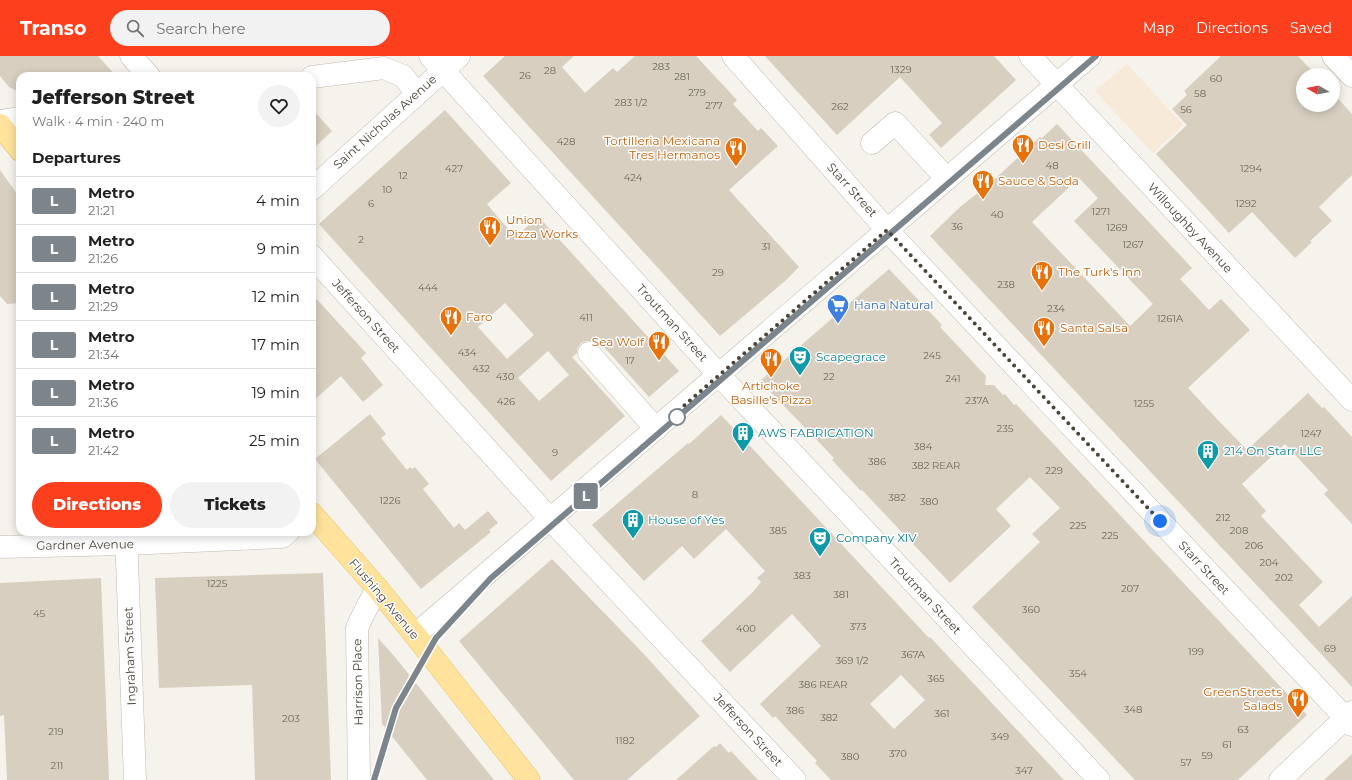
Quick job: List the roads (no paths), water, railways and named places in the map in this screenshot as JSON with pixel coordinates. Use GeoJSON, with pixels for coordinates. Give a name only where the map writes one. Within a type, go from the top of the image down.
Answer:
{"type":"FeatureCollection","features":[{"type":"Feature","properties":{"kind":"main road"},"geometry":{"type":"LineString","coordinates":[[0,125],[16,145]]}},
{"type":"Feature","properties":{"kind":"main road","name":"Flushing Avenue"},"geometry":{"type":"LineString","coordinates":[[316,519],[377,588],[529,780]]}},
{"type":"Feature","properties":{"kind":"street"},"geometry":{"type":"LineString","coordinates":[[131,56],[145,72]]}},
{"type":"Feature","properties":{"kind":"street","name":"Starr Street"},"geometry":{"type":"LineString","coordinates":[[732,56],[887,230],[1350,718]]}},
{"type":"Feature","properties":{"kind":"street","name":"Willoughby Avenue"},"geometry":{"type":"LineString","coordinates":[[1030,56],[1056,86],[1352,400]]}},
{"type":"Feature","properties":{"kind":"street"},"geometry":{"type":"LineString","coordinates":[[415,635],[551,520],[1090,56]]}},
{"type":"Feature","properties":{"kind":"street"},"geometry":{"type":"LineString","coordinates":[[1333,56],[1352,76]]}},
{"type":"Feature","properties":{"kind":"street","name":"Saint Nicholas Avenue"},"geometry":{"type":"LineString","coordinates":[[316,185],[417,94],[444,61]]}},
{"type":"Feature","properties":{"kind":"street","name":"Troutman Street"},"geometry":{"type":"LineString","coordinates":[[444,61],[719,375],[1099,780]]}},
{"type":"Feature","properties":{"kind":"street"},"geometry":{"type":"LineString","coordinates":[[316,76],[384,68],[403,76],[417,94]]}},
{"type":"Feature","properties":{"kind":"street"},"geometry":{"type":"LineString","coordinates":[[0,121],[16,119]]}},
{"type":"Feature","properties":{"kind":"street"},"geometry":{"type":"LineString","coordinates":[[872,143],[895,123],[947,179]]}},
{"type":"Feature","properties":{"kind":"street","name":"Jefferson Street"},"geometry":{"type":"LineString","coordinates":[[316,260],[551,520],[795,780]]}},
{"type":"Feature","properties":{"kind":"street"},"geometry":{"type":"LineString","coordinates":[[589,353],[656,429]]}},
{"type":"Feature","properties":{"kind":"street","name":"Gardner Avenue"},"geometry":{"type":"LineString","coordinates":[[0,547],[126,538],[283,536]]}},
{"type":"Feature","properties":{"kind":"street","name":"Ingraham Street"},"geometry":{"type":"LineString","coordinates":[[126,538],[135,780]]}},
{"type":"Feature","properties":{"kind":"street","name":"Harrison Place"},"geometry":{"type":"LineString","coordinates":[[359,780],[357,628],[377,588]]}},
{"type":"Feature","properties":{"kind":"street"},"geometry":{"type":"LineString","coordinates":[[1280,780],[1350,718]]}},
{"type":"Feature","properties":{"kind":"metro line","name":"L"},"geometry":{"type":"LineString","coordinates":[[374,780],[396,708],[429,650],[436,638],[491,578],[1096,56]]}},
{"type":"Feature","properties":{"kind":"place","name":"Desi Grill"},"geometry":{"type":"Point","coordinates":[1023,164]}},
{"type":"Feature","properties":{"kind":"place","name":"Tortilleria Mexicana Tres Hermanos"},"geometry":{"type":"Point","coordinates":[736,168]}},
{"type":"Feature","properties":{"kind":"place","name":"Sauce & Soda"},"geometry":{"type":"Point","coordinates":[983,200]}},
{"type":"Feature","properties":{"kind":"place","name":"Union Pizza Works"},"geometry":{"type":"Point","coordinates":[490,246]}},
{"type":"Feature","properties":{"kind":"place","name":"The Turk's Inn"},"geometry":{"type":"Point","coordinates":[1042,292]}},
{"type":"Feature","properties":{"kind":"place","name":"Hana Natural"},"geometry":{"type":"Point","coordinates":[838,324]}},
{"type":"Feature","properties":{"kind":"place","name":"Faro"},"geometry":{"type":"Point","coordinates":[451,336]}},
{"type":"Feature","properties":{"kind":"place","name":"Santa Salsa"},"geometry":{"type":"Point","coordinates":[1044,348]}},
{"type":"Feature","properties":{"kind":"place","name":"Sea Wolf"},"geometry":{"type":"Point","coordinates":[659,362]}},
{"type":"Feature","properties":{"kind":"place","name":"Scapegrace"},"geometry":{"type":"Point","coordinates":[800,376]}},
{"type":"Feature","properties":{"kind":"place","name":"Artichoke Basille's Pizza"},"geometry":{"type":"Point","coordinates":[771,378]}},
{"type":"Feature","properties":{"kind":"place","name":"AWS FABRICATION"},"geometry":{"type":"Point","coordinates":[743,452]}},
{"type":"Feature","properties":{"kind":"place","name":"214 On Starr LLC"},"geometry":{"type":"Point","coordinates":[1208,470]}},
{"type":"Feature","properties":{"kind":"place","name":"House of Yes"},"geometry":{"type":"Point","coordinates":[633,540]}},
{"type":"Feature","properties":{"kind":"place","name":"Company XIV"},"geometry":{"type":"Point","coordinates":[820,558]}},
{"type":"Feature","properties":{"kind":"place","name":"GreenStreets Salads"},"geometry":{"type":"Point","coordinates":[1298,718]}}]}
